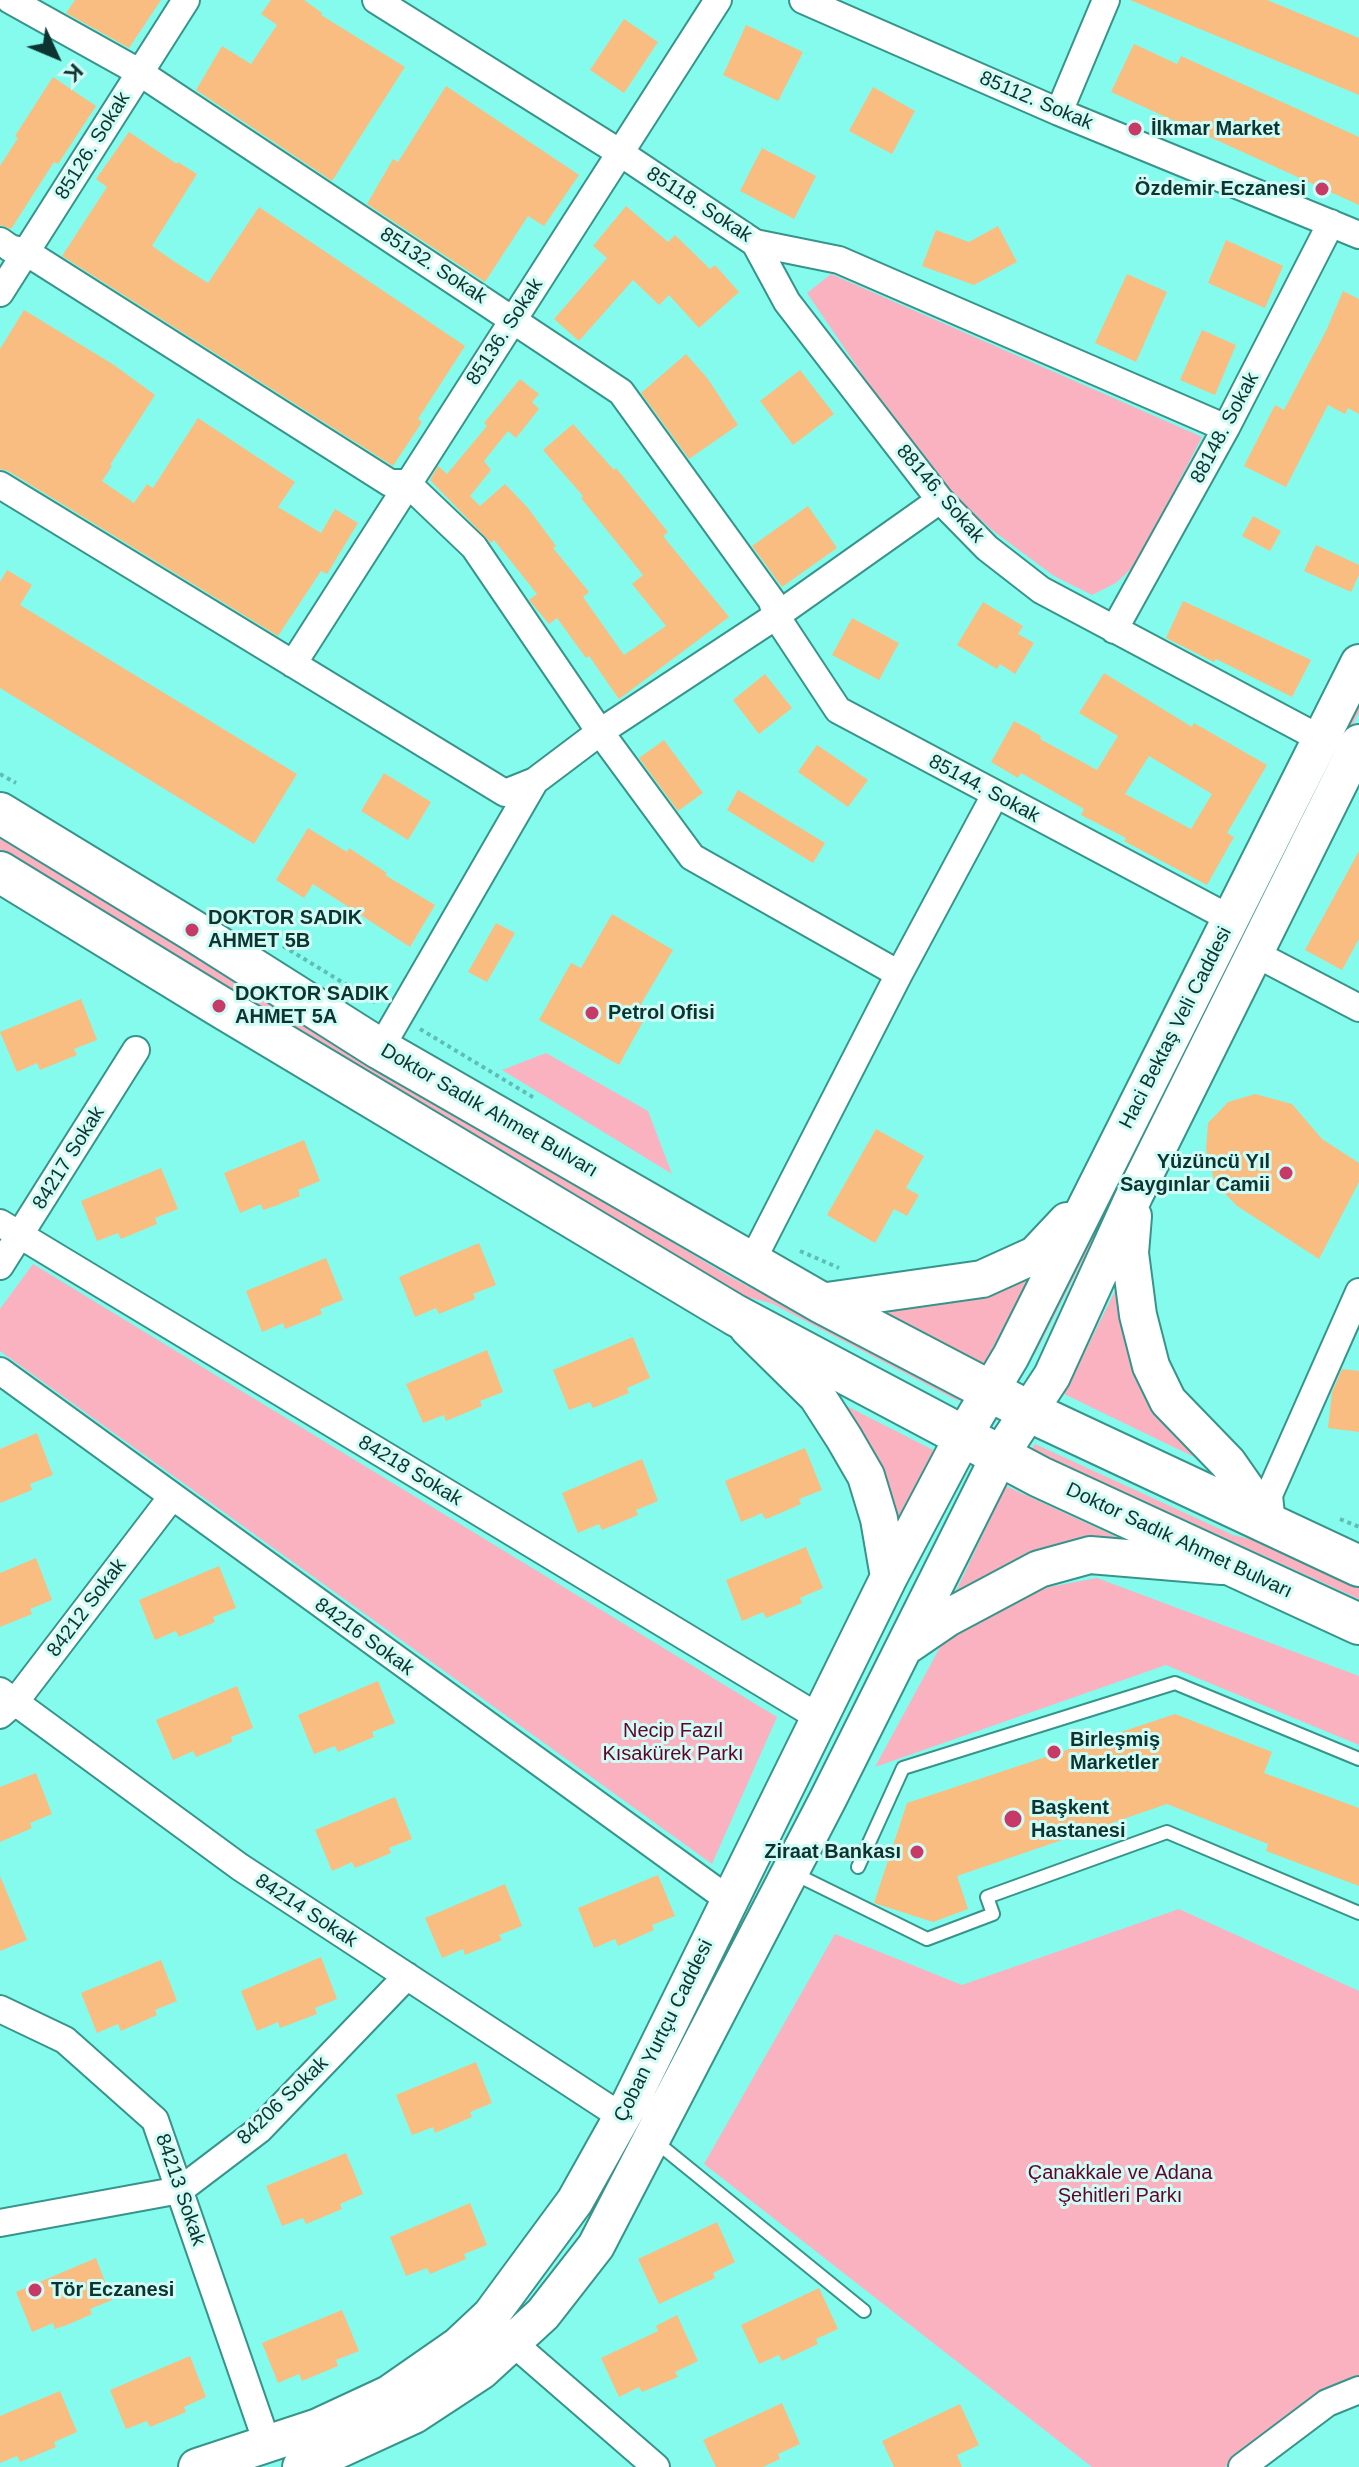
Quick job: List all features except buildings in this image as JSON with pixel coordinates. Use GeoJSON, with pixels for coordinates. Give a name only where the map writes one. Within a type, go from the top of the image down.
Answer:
{"type":"FeatureCollection","features":[{"type":"Feature","properties":{"kind":"main road","name":"Haci Bektaş Veli Caddesi"},"geometry":{"type":"LineString","coordinates":[[964,1435],[1011,1356],[1359,663]]}},
{"type":"Feature","properties":{"kind":"main road","name":"Haci Bektaş Veli Caddesi"},"geometry":{"type":"LineString","coordinates":[[1000,1455],[1052,1376],[1135,1194],[1357,753]]}},
{"type":"Feature","properties":{"kind":"main road","name":"Doktor Sadık Ahmet Bulvarı"},"geometry":{"type":"LineString","coordinates":[[0,813],[390,1033],[751,1263],[1028,1411]]}},
{"type":"Feature","properties":{"kind":"main road"},"geometry":{"type":"LineString","coordinates":[[0,872],[735,1315],[964,1435]]}},
{"type":"Feature","properties":{"kind":"main road"},"geometry":{"type":"LineString","coordinates":[[820,1302],[982,1279],[1035,1255],[1092,1193]]}},
{"type":"Feature","properties":{"kind":"main road"},"geometry":{"type":"LineString","coordinates":[[1135,1194],[1130,1253],[1138,1315],[1151,1366],[1168,1401],[1228,1463],[1272,1526]]}},
{"type":"Feature","properties":{"kind":"main road"},"geometry":{"type":"LineString","coordinates":[[735,1315],[817,1396],[844,1438],[866,1476],[879,1519],[889,1577]]}},
{"type":"Feature","properties":{"kind":"main road"},"geometry":{"type":"LineString","coordinates":[[1028,1411],[1359,1566]]}},
{"type":"Feature","properties":{"kind":"main road","name":"Doktor Sadık Ahmet Bulvarı"},"geometry":{"type":"LineString","coordinates":[[964,1435],[1040,1477],[1359,1624]]}},
{"type":"Feature","properties":{"kind":"main road","name":"Çoban Yurtçu Caddesi"},"geometry":{"type":"LineString","coordinates":[[197,2467],[318,2427],[389,2394],[458,2346],[491,2315],[575,2201],[622,2117],[889,1577],[964,1435]]}},
{"type":"Feature","properties":{"kind":"main road","name":"Çoban Yurtçu Caddesi"},"geometry":{"type":"LineString","coordinates":[[301,2467],[414,2415],[481,2371],[543,2314],[596,2246],[790,1872],[1000,1455]]}},
{"type":"Feature","properties":{"kind":"main road"},"geometry":{"type":"LineString","coordinates":[[900,1651],[949,1617],[1039,1569],[1090,1555],[1235,1567]]}},
{"type":"Feature","properties":{"kind":"street","name":"85132. Sokak"},"geometry":{"type":"LineString","coordinates":[[10,0],[139,72],[621,392],[772,601],[776,616]]}},
{"type":"Feature","properties":{"kind":"street","name":"85126. Sokak"},"geometry":{"type":"LineString","coordinates":[[0,293],[186,0]]}},
{"type":"Feature","properties":{"kind":"street","name":"85118. Sokak"},"geometry":{"type":"LineString","coordinates":[[376,0],[622,154],[755,243],[839,260],[1226,428]]}},
{"type":"Feature","properties":{"kind":"street","name":"85136. Sokak"},"geometry":{"type":"LineString","coordinates":[[293,664],[718,0]]}},
{"type":"Feature","properties":{"kind":"street","name":"85112. Sokak"},"geometry":{"type":"LineString","coordinates":[[803,0],[1059,112],[1359,235]]}},
{"type":"Feature","properties":{"kind":"street"},"geometry":{"type":"LineString","coordinates":[[1059,112],[1106,0]]}},
{"type":"Feature","properties":{"kind":"street","name":"88148. Sokak"},"geometry":{"type":"LineString","coordinates":[[1114,630],[1226,428],[1331,223]]}},
{"type":"Feature","properties":{"kind":"street"},"geometry":{"type":"LineString","coordinates":[[0,241],[10,248],[26,252],[390,483],[407,483],[474,547],[600,732],[692,857],[899,974]]}},
{"type":"Feature","properties":{"kind":"street","name":"88146. Sokak"},"geometry":{"type":"LineString","coordinates":[[755,243],[787,302],[940,500],[987,548],[1041,590],[1321,739]]}},
{"type":"Feature","properties":{"kind":"street"},"geometry":{"type":"LineString","coordinates":[[0,485],[505,793],[535,781],[600,732],[776,616],[940,500]]}},
{"type":"Feature","properties":{"kind":"street","name":"85144. Sokak"},"geometry":{"type":"LineString","coordinates":[[776,616],[838,710],[1231,919]]}},
{"type":"Feature","properties":{"kind":"street"},"geometry":{"type":"LineString","coordinates":[[390,1033],[535,781]]}},
{"type":"Feature","properties":{"kind":"street"},"geometry":{"type":"LineString","coordinates":[[751,1263],[995,795]]}},
{"type":"Feature","properties":{"kind":"street"},"geometry":{"type":"LineString","coordinates":[[1254,953],[1359,1008]]}},
{"type":"Feature","properties":{"kind":"street","name":"84217 Sokak"},"geometry":{"type":"LineString","coordinates":[[0,1266],[10,1230],[136,1050]]}},
{"type":"Feature","properties":{"kind":"street","name":"84218 Sokak"},"geometry":{"type":"LineString","coordinates":[[10,1230],[820,1718]]}},
{"type":"Feature","properties":{"kind":"street"},"geometry":{"type":"LineString","coordinates":[[1272,1526],[1269,1495],[1359,1292]]}},
{"type":"Feature","properties":{"kind":"street","name":"84216 Sokak"},"geometry":{"type":"LineString","coordinates":[[0,1371],[729,1900]]}},
{"type":"Feature","properties":{"kind":"street","name":"84212 Sokak"},"geometry":{"type":"LineString","coordinates":[[5,1703],[171,1498]]}},
{"type":"Feature","properties":{"kind":"street","name":"84214 Sokak"},"geometry":{"type":"LineString","coordinates":[[5,1703],[240,1867],[622,2117]]}},
{"type":"Feature","properties":{"kind":"street","name":"84206 Sokak"},"geometry":{"type":"LineString","coordinates":[[0,2223],[180,2190],[259,2130],[407,1976]]}},
{"type":"Feature","properties":{"kind":"street","name":"84213 Sokak"},"geometry":{"type":"LineString","coordinates":[[0,2009],[65,2040],[155,2120],[267,2443]]}},
{"type":"Feature","properties":{"kind":"street"},"geometry":{"type":"LineString","coordinates":[[512,2342],[656,2467]]}},
{"type":"Feature","properties":{"kind":"street"},"geometry":{"type":"LineString","coordinates":[[1242,2467],[1327,2403],[1359,2390]]}},
{"type":"Feature","properties":{"kind":"lane"},"geometry":{"type":"LineString","coordinates":[[858,1867],[903,1768],[1175,1683],[1359,1759]]}},
{"type":"Feature","properties":{"kind":"lane"},"geometry":{"type":"LineString","coordinates":[[790,1872],[927,1939],[993,1914],[987,1897],[1167,1832],[1359,1913]]}},
{"type":"Feature","properties":{"kind":"lane"},"geometry":{"type":"LineString","coordinates":[[652,2139],[864,2311]]}},
{"type":"Feature","properties":{"kind":"path"},"geometry":{"type":"LineString","coordinates":[[390,1033],[496,1075]]}},
{"type":"Feature","properties":{"kind":"path"},"geometry":{"type":"LineString","coordinates":[[796,1249],[851,1274]]}},
{"type":"Feature","properties":{"kind":"green space"},"geometry":{"type":"Polygon","coordinates":[[[831,274],[1202,437],[1136,564],[1116,583],[1092,595],[1054,576],[992,530],[946,488],[879,399],[807,293],[831,274]]]}},
{"type":"Feature","properties":{"kind":"green space"},"geometry":{"type":"Polygon","coordinates":[[[1359,697],[1359,712],[1250,931],[1035,1354],[1031,1353],[1100,1218],[1359,697]]]}},
{"type":"Feature","properties":{"kind":"green space"},"geometry":{"type":"Polygon","coordinates":[[[0,837],[732,1278],[962,1396],[958,1401],[773,1304],[726,1291],[0,849],[0,837]]]}},
{"type":"Feature","properties":{"kind":"green space"},"geometry":{"type":"Polygon","coordinates":[[[546,1053],[648,1111],[672,1174],[502,1070],[546,1053]]]}},
{"type":"Feature","properties":{"kind":"green space","name":"Necip Fazıl Kısakürek Parkı"},"geometry":{"type":"Polygon","coordinates":[[[33,1264],[777,1717],[712,1864],[0,1351],[0,1309],[33,1264]]]}},
{"type":"Feature","properties":{"kind":"green space"},"geometry":{"type":"Polygon","coordinates":[[[1126,1269],[1141,1358],[1227,1473],[1064,1394],[1126,1269]]]}},
{"type":"Feature","properties":{"kind":"green space"},"geometry":{"type":"Polygon","coordinates":[[[1033,1271],[983,1366],[860,1300],[1033,1271]]]}},
{"type":"Feature","properties":{"kind":"green space"},"geometry":{"type":"Polygon","coordinates":[[[827,1396],[935,1451],[889,1546],[827,1396]]]}},
{"type":"Feature","properties":{"kind":"green space"},"geometry":{"type":"Polygon","coordinates":[[[1035,1444],[1233,1535],[1262,1542],[1359,1588],[1359,1599],[1031,1450],[1035,1444]]]}},
{"type":"Feature","properties":{"kind":"green space"},"geometry":{"type":"Polygon","coordinates":[[[1006,1486],[1147,1551],[946,1612],[1006,1486]]]}},
{"type":"Feature","properties":{"kind":"green space"},"geometry":{"type":"Polygon","coordinates":[[[1097,1578],[1359,1676],[1359,1745],[1166,1665],[875,1767],[945,1638],[1028,1591],[1097,1578]]]}},
{"type":"Feature","properties":{"kind":"green space","name":"Çanakkale ve Adana Şehitleri Parkı"},"geometry":{"type":"Polygon","coordinates":[[[1179,1909],[1359,1991],[1359,2383],[1238,2455],[1225,2467],[1092,2467],[704,2164],[835,1934],[962,1985],[1179,1909]]]}},
{"type":"Feature","properties":{"kind":"place","name":"İlkmar Market"},"geometry":{"type":"Point","coordinates":[1135,129]}},
{"type":"Feature","properties":{"kind":"place","name":"Özdemir Eczanesi"},"geometry":{"type":"Point","coordinates":[1322,189]}},
{"type":"Feature","properties":{"kind":"place","name":"DOKTOR SADIK AHMET 5B"},"geometry":{"type":"Point","coordinates":[192,930]}},
{"type":"Feature","properties":{"kind":"place","name":"DOKTOR SADIK AHMET 5A"},"geometry":{"type":"Point","coordinates":[219,1006]}},
{"type":"Feature","properties":{"kind":"place","name":"Petrol Ofisi"},"geometry":{"type":"Point","coordinates":[592,1013]}},
{"type":"Feature","properties":{"kind":"place","name":"Yüzüncü Yıl Saygınlar Camii"},"geometry":{"type":"Point","coordinates":[1286,1173]}},
{"type":"Feature","properties":{"kind":"place","name":"Birleşmiş Marketler"},"geometry":{"type":"Point","coordinates":[1054,1752]}},
{"type":"Feature","properties":{"kind":"place","name":"Başkent Hastanesi"},"geometry":{"type":"Point","coordinates":[1013,1819]}},
{"type":"Feature","properties":{"kind":"place","name":"Ziraat Bankası"},"geometry":{"type":"Point","coordinates":[917,1852]}},
{"type":"Feature","properties":{"kind":"place","name":"Tör Eczanesi"},"geometry":{"type":"Point","coordinates":[35,2290]}}]}
